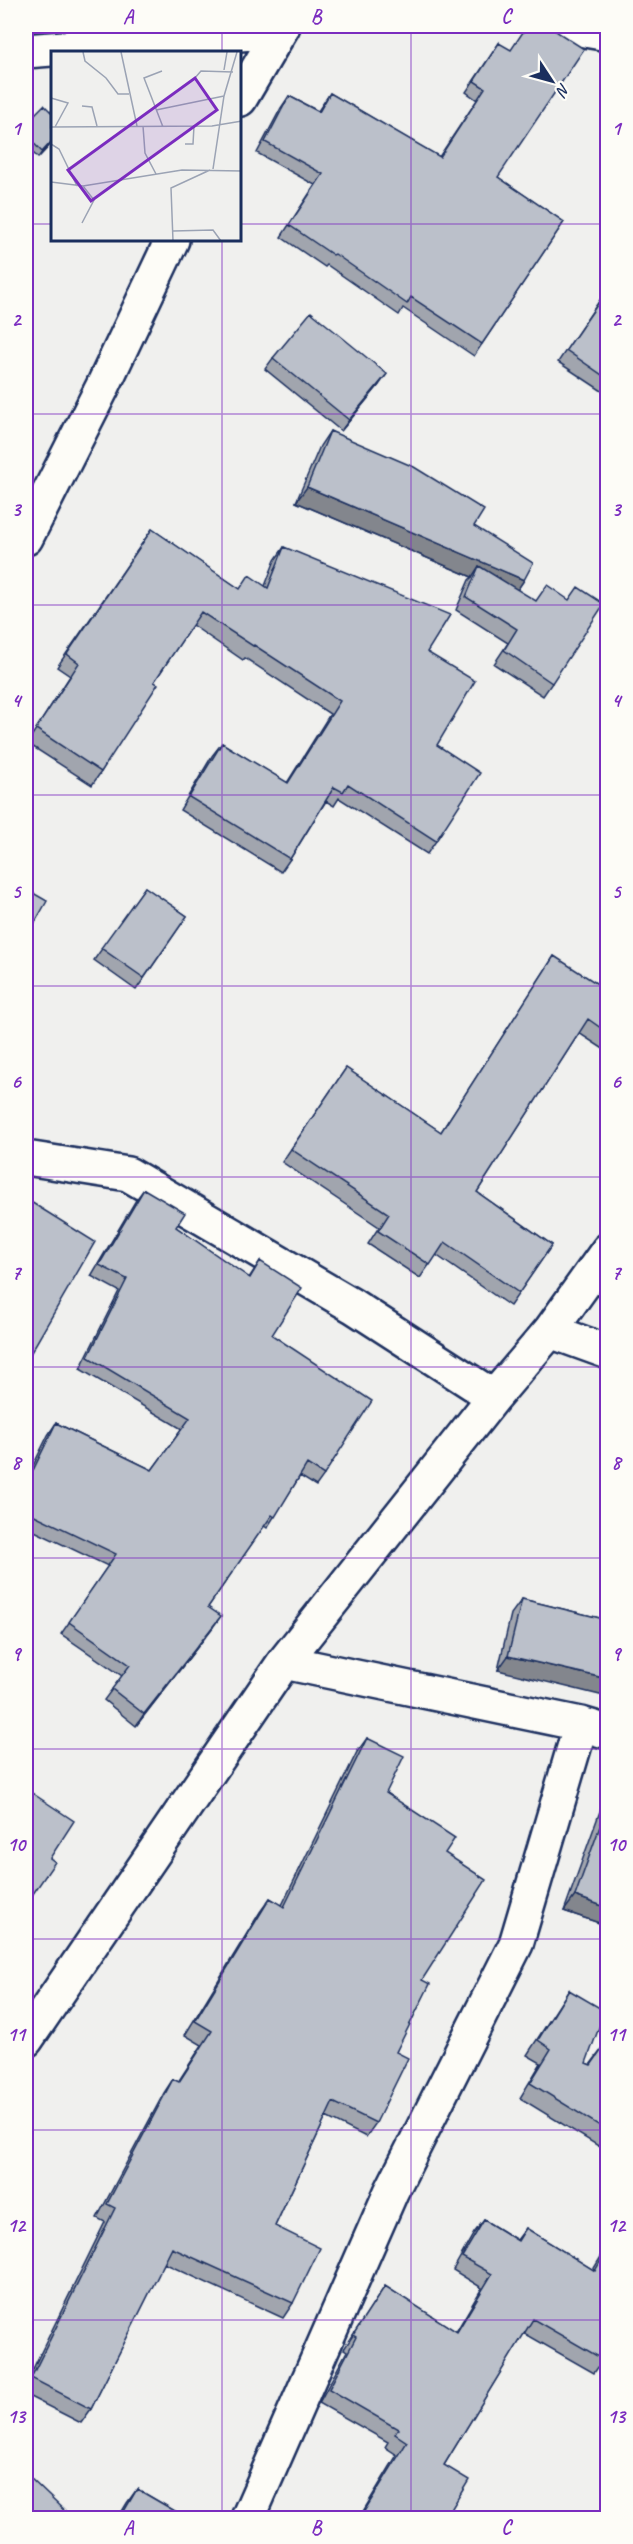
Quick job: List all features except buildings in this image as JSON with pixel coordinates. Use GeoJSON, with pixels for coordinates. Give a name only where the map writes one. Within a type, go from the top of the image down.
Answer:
{"type":"FeatureCollection","features":[{"type":"Feature","properties":{"kind":"street"},"geometry":{"type":"LineString","coordinates":[[562,26],[608,34]]}},
{"type":"Feature","properties":{"kind":"street"},"geometry":{"type":"LineString","coordinates":[[26,51],[280,28]]}},
{"type":"Feature","properties":{"kind":"street"},"geometry":{"type":"LineString","coordinates":[[242,95],[280,28]]}},
{"type":"Feature","properties":{"kind":"street"},"geometry":{"type":"LineString","coordinates":[[26,538],[103,386],[171,242]]}},
{"type":"Feature","properties":{"kind":"street"},"geometry":{"type":"LineString","coordinates":[[26,1158],[128,1174],[353,1306],[494,1397]]}},
{"type":"Feature","properties":{"kind":"street"},"geometry":{"type":"LineString","coordinates":[[26,2040],[284,1662],[494,1397],[550,1331],[608,1250]]}},
{"type":"Feature","properties":{"kind":"street"},"geometry":{"type":"LineString","coordinates":[[550,1331],[608,1352]]}},
{"type":"Feature","properties":{"kind":"street"},"geometry":{"type":"LineString","coordinates":[[248,2518],[391,2192],[516,1944],[594,1728],[284,1662]]}}]}
